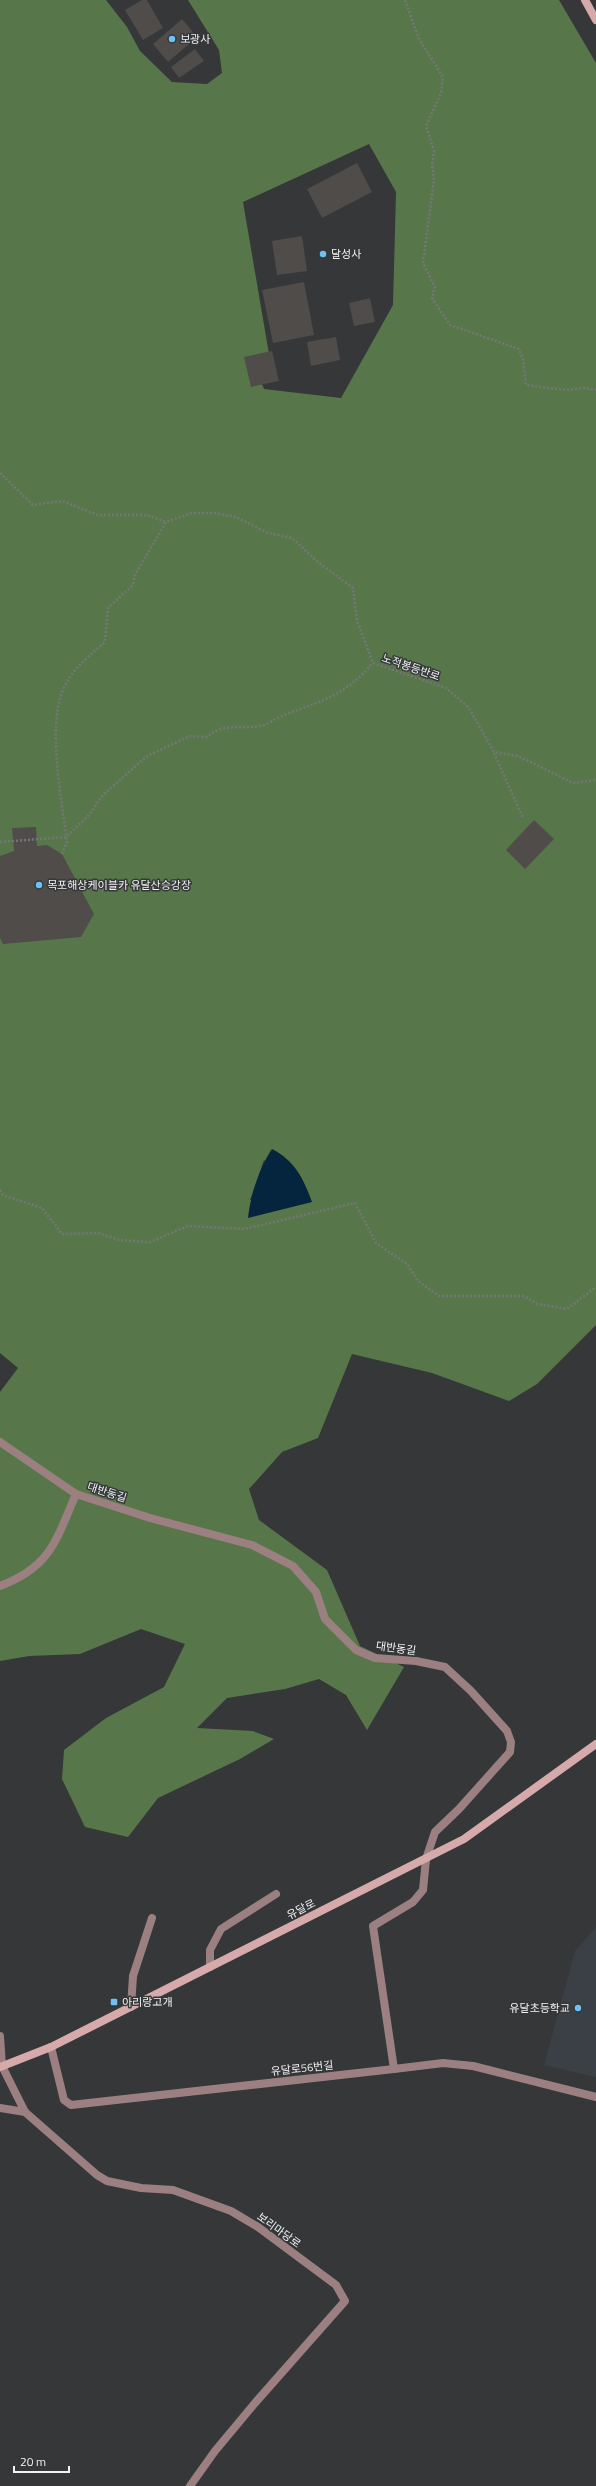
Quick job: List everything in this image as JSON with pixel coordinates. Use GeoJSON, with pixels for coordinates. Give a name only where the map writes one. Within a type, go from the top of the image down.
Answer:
{"type":"FeatureCollection","features":[{"type":"Feature","properties":{"kind":"street"},"geometry":{"type":"LineString","coordinates":[[585,0],[596,20]]}},
{"type":"Feature","properties":{"kind":"street","name":"대반동길"},"geometry":{"type":"LineString","coordinates":[[0,1442],[76,1494],[150,1518],[252,1545],[293,1566],[316,1592],[326,1619],[356,1650],[375,1658],[416,1661],[445,1668],[471,1691],[507,1731],[511,1742],[510,1752],[459,1809],[435,1832],[426,1859]]}},
{"type":"Feature","properties":{"kind":"street"},"geometry":{"type":"LineString","coordinates":[[0,1586],[37,1567],[53,1547],[76,1494]]}},
{"type":"Feature","properties":{"kind":"street","name":"유달로"},"geometry":{"type":"LineString","coordinates":[[1,2066],[51,2047],[464,1839],[596,1744]]}},
{"type":"Feature","properties":{"kind":"street"},"geometry":{"type":"LineString","coordinates":[[394,2069],[373,1926],[413,1902],[422,1890],[426,1859]]}},
{"type":"Feature","properties":{"kind":"street"},"geometry":{"type":"LineString","coordinates":[[210,1967],[210,1950],[221,1929],[276,1894]]}},
{"type":"Feature","properties":{"kind":"street"},"geometry":{"type":"LineString","coordinates":[[131,2007],[133,1976],[152,1918]]}},
{"type":"Feature","properties":{"kind":"street"},"geometry":{"type":"LineString","coordinates":[[0,2036],[1,2066]]}},
{"type":"Feature","properties":{"kind":"street","name":"유달로56번길"},"geometry":{"type":"LineString","coordinates":[[51,2047],[64,2100],[71,2105],[443,2064],[467,2065],[596,2097]]}},
{"type":"Feature","properties":{"kind":"street","name":"보리마당로"},"geometry":{"type":"LineString","coordinates":[[1,2066],[25,2112],[80,2161],[107,2181],[141,2188],[173,2190],[231,2210],[258,2227],[336,2285],[345,2301],[255,2403],[215,2452],[190,2486]]}},
{"type":"Feature","properties":{"kind":"street"},"geometry":{"type":"LineString","coordinates":[[0,2108],[25,2112]]}},
{"type":"Feature","properties":{"kind":"path"},"geometry":{"type":"LineString","coordinates":[[406,0],[419,39],[443,77],[441,93],[426,126],[434,151],[432,165],[434,180],[423,263],[435,287],[432,298],[450,324],[519,349],[523,359],[526,385],[566,390],[584,388],[596,390]]}},
{"type":"Feature","properties":{"kind":"path"},"geometry":{"type":"LineString","coordinates":[[0,473],[33,505],[62,501],[98,514],[146,515],[166,522],[135,575],[133,585],[108,608],[105,642],[76,668],[63,690],[58,707],[56,749],[67,842],[62,854]]}},
{"type":"Feature","properties":{"kind":"path","name":"노적봉등반로"},"geometry":{"type":"LineString","coordinates":[[166,522],[192,513],[214,513],[236,517],[268,533],[292,538],[319,563],[353,588],[357,621],[373,663],[446,688],[469,708],[494,752],[523,818]]}},
{"type":"Feature","properties":{"kind":"path"},"geometry":{"type":"LineString","coordinates":[[0,842],[66,837],[89,815],[108,790],[147,756],[190,736],[207,737],[218,728],[260,726],[284,715],[311,706],[351,686],[373,663]]}},
{"type":"Feature","properties":{"kind":"path"},"geometry":{"type":"LineString","coordinates":[[494,752],[518,756],[573,783],[596,780]]}},
{"type":"Feature","properties":{"kind":"path"},"geometry":{"type":"LineString","coordinates":[[0,1190],[3,1195],[42,1208],[62,1234],[98,1233],[119,1240],[150,1242],[188,1226],[244,1229],[355,1203],[376,1243],[407,1264],[418,1281],[439,1296],[524,1296],[537,1304],[567,1309],[596,1287]]}},
{"type":"Feature","properties":{"kind":"shaded area","name":"유달초등학교"},"geometry":{"type":"Polygon","coordinates":[[[596,1927],[596,2077],[544,2065],[575,1951],[596,1927]]]}},
{"type":"Feature","properties":{"kind":"green space"},"geometry":{"type":"Polygon","coordinates":[[[0,0],[106,0],[127,27],[140,51],[172,82],[207,84],[222,73],[219,50],[188,0],[559,0],[596,63],[596,1325],[537,1384],[509,1401],[432,1373],[352,1354],[318,1438],[282,1452],[249,1489],[259,1520],[327,1570],[360,1646],[404,1667],[367,1730],[346,1695],[319,1679],[285,1689],[227,1698],[197,1728],[253,1731],[274,1739],[240,1759],[158,1798],[128,1837],[85,1827],[62,1779],[64,1750],[106,1718],[164,1687],[185,1644],[141,1629],[80,1654],[29,1656],[0,1661],[0,1392],[18,1368],[0,1353],[0,0]],[[369,144],[243,202],[269,354],[257,372],[264,389],[341,398],[393,305],[396,192],[369,144]],[[264,1160],[250,1200],[312,1202],[264,1160]]]}},
{"type":"Feature","properties":{"kind":"water"},"geometry":{"type":"Polygon","coordinates":[[[272,1149],[287,1159],[297,1171],[312,1202],[248,1218],[256,1182],[263,1164],[272,1149]]]}},
{"type":"Feature","properties":{"kind":"building"},"geometry":{"type":"Polygon","coordinates":[[[142,0],[147,0],[163,28],[143,40],[125,10],[142,0]]]}},
{"type":"Feature","properties":{"kind":"building"},"geometry":{"type":"Polygon","coordinates":[[[182,19],[197,37],[168,62],[153,44],[182,19]]]}},
{"type":"Feature","properties":{"kind":"building"},"geometry":{"type":"Polygon","coordinates":[[[195,49],[204,61],[179,78],[171,67],[195,49]]]}},
{"type":"Feature","properties":{"kind":"building"},"geometry":{"type":"Polygon","coordinates":[[[357,163],[372,192],[322,218],[307,189],[357,163]]]}},
{"type":"Feature","properties":{"kind":"building"},"geometry":{"type":"Polygon","coordinates":[[[302,236],[307,271],[277,275],[272,241],[302,236]]]}},
{"type":"Feature","properties":{"kind":"building"},"geometry":{"type":"Polygon","coordinates":[[[304,282],[314,335],[273,343],[262,290],[304,282]]]}},
{"type":"Feature","properties":{"kind":"building"},"geometry":{"type":"Polygon","coordinates":[[[370,298],[375,322],[354,326],[349,303],[370,298]]]}},
{"type":"Feature","properties":{"kind":"building"},"geometry":{"type":"Polygon","coordinates":[[[336,337],[340,360],[311,366],[307,342],[336,337]]]}},
{"type":"Feature","properties":{"kind":"building"},"geometry":{"type":"Polygon","coordinates":[[[272,351],[279,381],[251,387],[244,357],[272,351]]]}},
{"type":"Feature","properties":{"kind":"building"},"geometry":{"type":"Polygon","coordinates":[[[534,820],[554,839],[525,869],[506,850],[534,820]]]}},
{"type":"Feature","properties":{"kind":"building","name":"목포해상케이블카 유달산승강장"},"geometry":{"type":"Polygon","coordinates":[[[36,827],[37,846],[47,845],[62,854],[94,914],[81,937],[3,944],[0,938],[0,856],[14,851],[12,828],[36,827]]]}},
{"type":"Feature","properties":{"kind":"place","name":"보광사"},"geometry":{"type":"Point","coordinates":[172,39]}},
{"type":"Feature","properties":{"kind":"place","name":"달성사"},"geometry":{"type":"Point","coordinates":[323,254]}},
{"type":"Feature","properties":{"kind":"place","name":"목포해상케이블카 유달산승강장"},"geometry":{"type":"Point","coordinates":[39,885]}},
{"type":"Feature","properties":{"kind":"place","name":"아리랑고개"},"geometry":{"type":"Point","coordinates":[114,2002]}},
{"type":"Feature","properties":{"kind":"place","name":"유달초등학교"},"geometry":{"type":"Point","coordinates":[578,2008]}}]}
